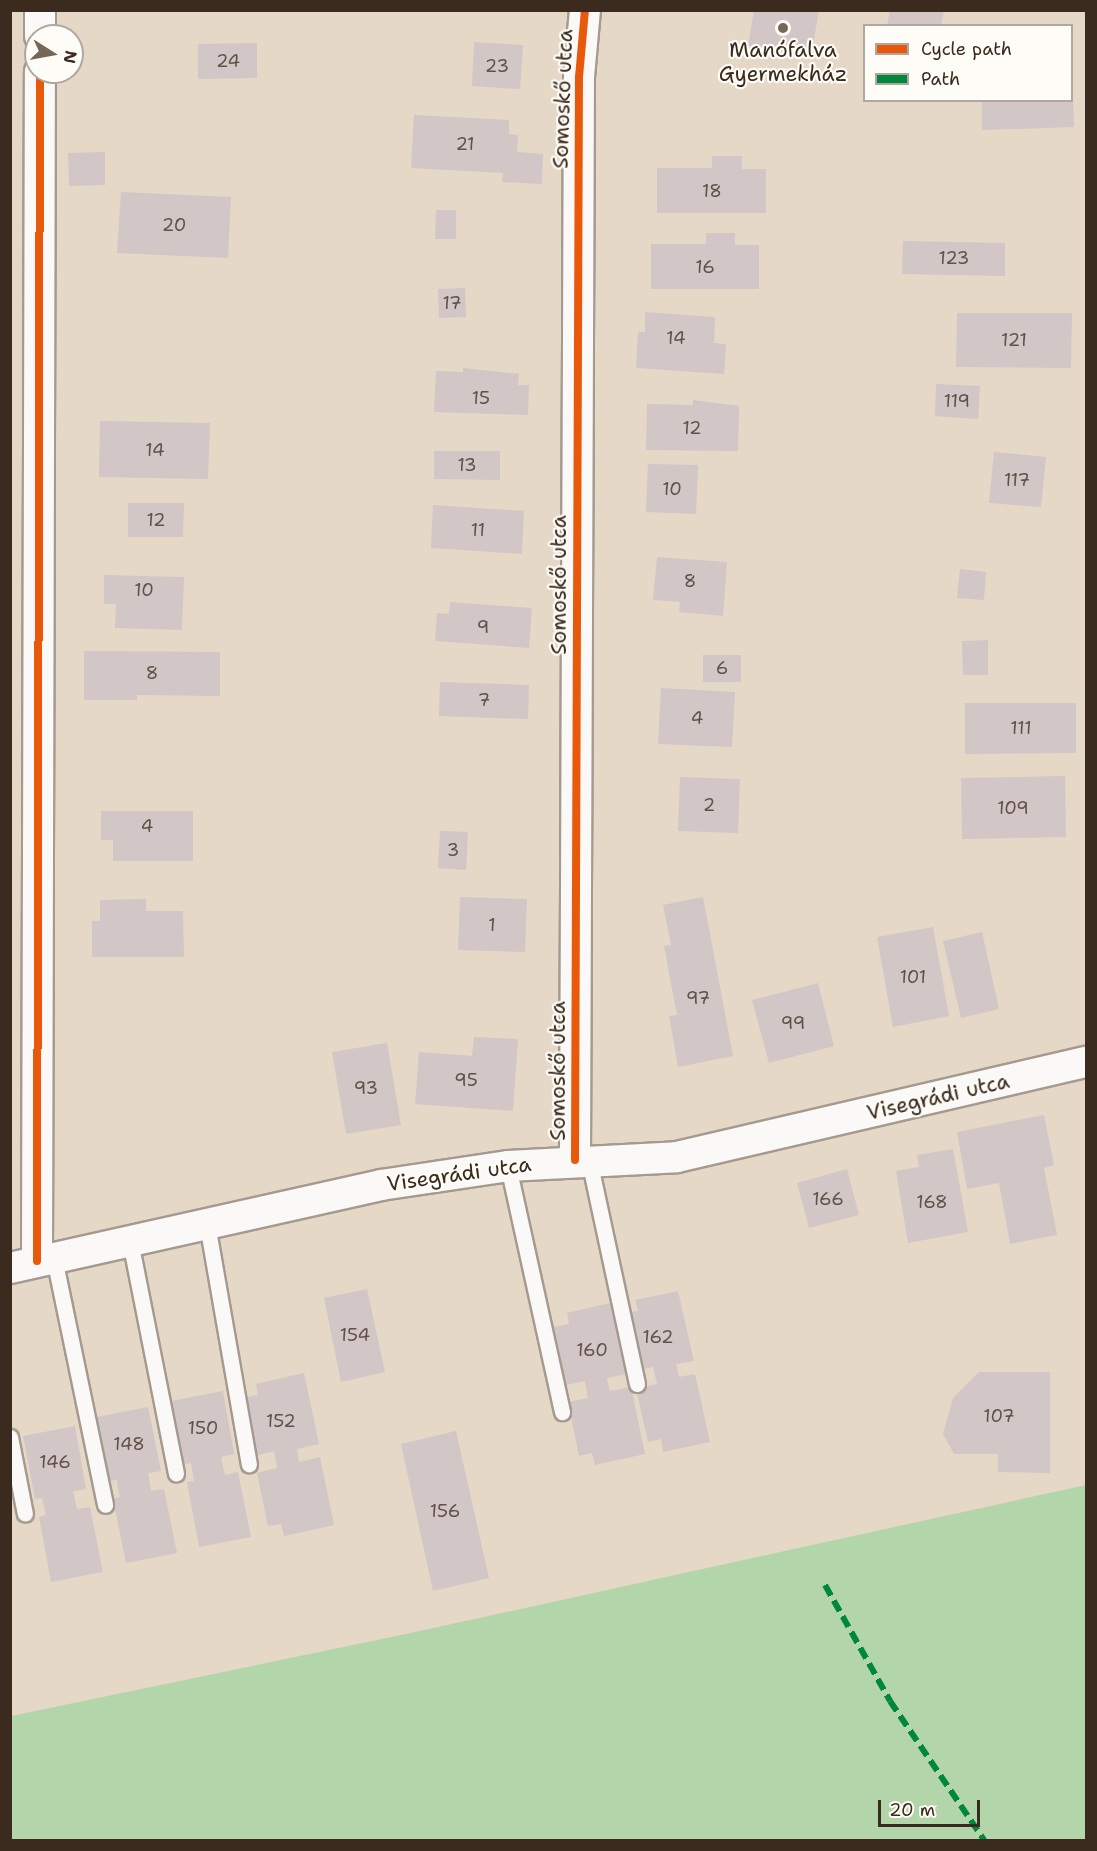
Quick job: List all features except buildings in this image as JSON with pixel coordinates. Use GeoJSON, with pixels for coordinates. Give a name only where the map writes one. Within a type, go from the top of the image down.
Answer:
{"type":"FeatureCollection","features":[{"type":"Feature","properties":{"kind":"street","name":"Somoskő utca"},"geometry":{"type":"LineString","coordinates":[[582,1160],[579,77],[585,10]]}},
{"type":"Feature","properties":{"kind":"street"},"geometry":{"type":"LineString","coordinates":[[34,1262],[40,84]]}},
{"type":"Feature","properties":{"kind":"street","name":"Visegrádi utca"},"geometry":{"type":"LineString","coordinates":[[34,1262],[381,1185],[508,1166],[582,1160],[677,1157],[1086,1062]]}},
{"type":"Feature","properties":{"kind":"lane"},"geometry":{"type":"LineString","coordinates":[[582,1160],[637,1384]]}},
{"type":"Feature","properties":{"kind":"lane"},"geometry":{"type":"LineString","coordinates":[[508,1166],[562,1412]]}},
{"type":"Feature","properties":{"kind":"lane"},"geometry":{"type":"LineString","coordinates":[[207,1224],[249,1464]]}},
{"type":"Feature","properties":{"kind":"lane"},"geometry":{"type":"LineString","coordinates":[[130,1241],[176,1474]]}},
{"type":"Feature","properties":{"kind":"lane"},"geometry":{"type":"LineString","coordinates":[[34,1262],[105,1505]]}},
{"type":"Feature","properties":{"kind":"lane"},"geometry":{"type":"LineString","coordinates":[[10,1437],[25,1514]]}},
{"type":"Feature","properties":{"kind":"green space"},"geometry":{"type":"Polygon","coordinates":[[[1086,1485],[1086,1840],[11,1840],[11,1716],[406,1634],[1086,1485]]]}},
{"type":"Feature","properties":{"kind":"marked path"},"geometry":{"type":"LineString","coordinates":[[825,1585],[890,1701],[984,1840]]}},
{"type":"Feature","properties":{"kind":"cycle path"},"geometry":{"type":"LineString","coordinates":[[575,1160],[579,77],[585,10]]}},
{"type":"Feature","properties":{"kind":"cycle path"},"geometry":{"type":"LineString","coordinates":[[37,1261],[40,84]]}},
{"type":"Feature","properties":{"kind":"place","name":"Manófalva Gyermekház"},"geometry":{"type":"Point","coordinates":[783,28]}}]}
